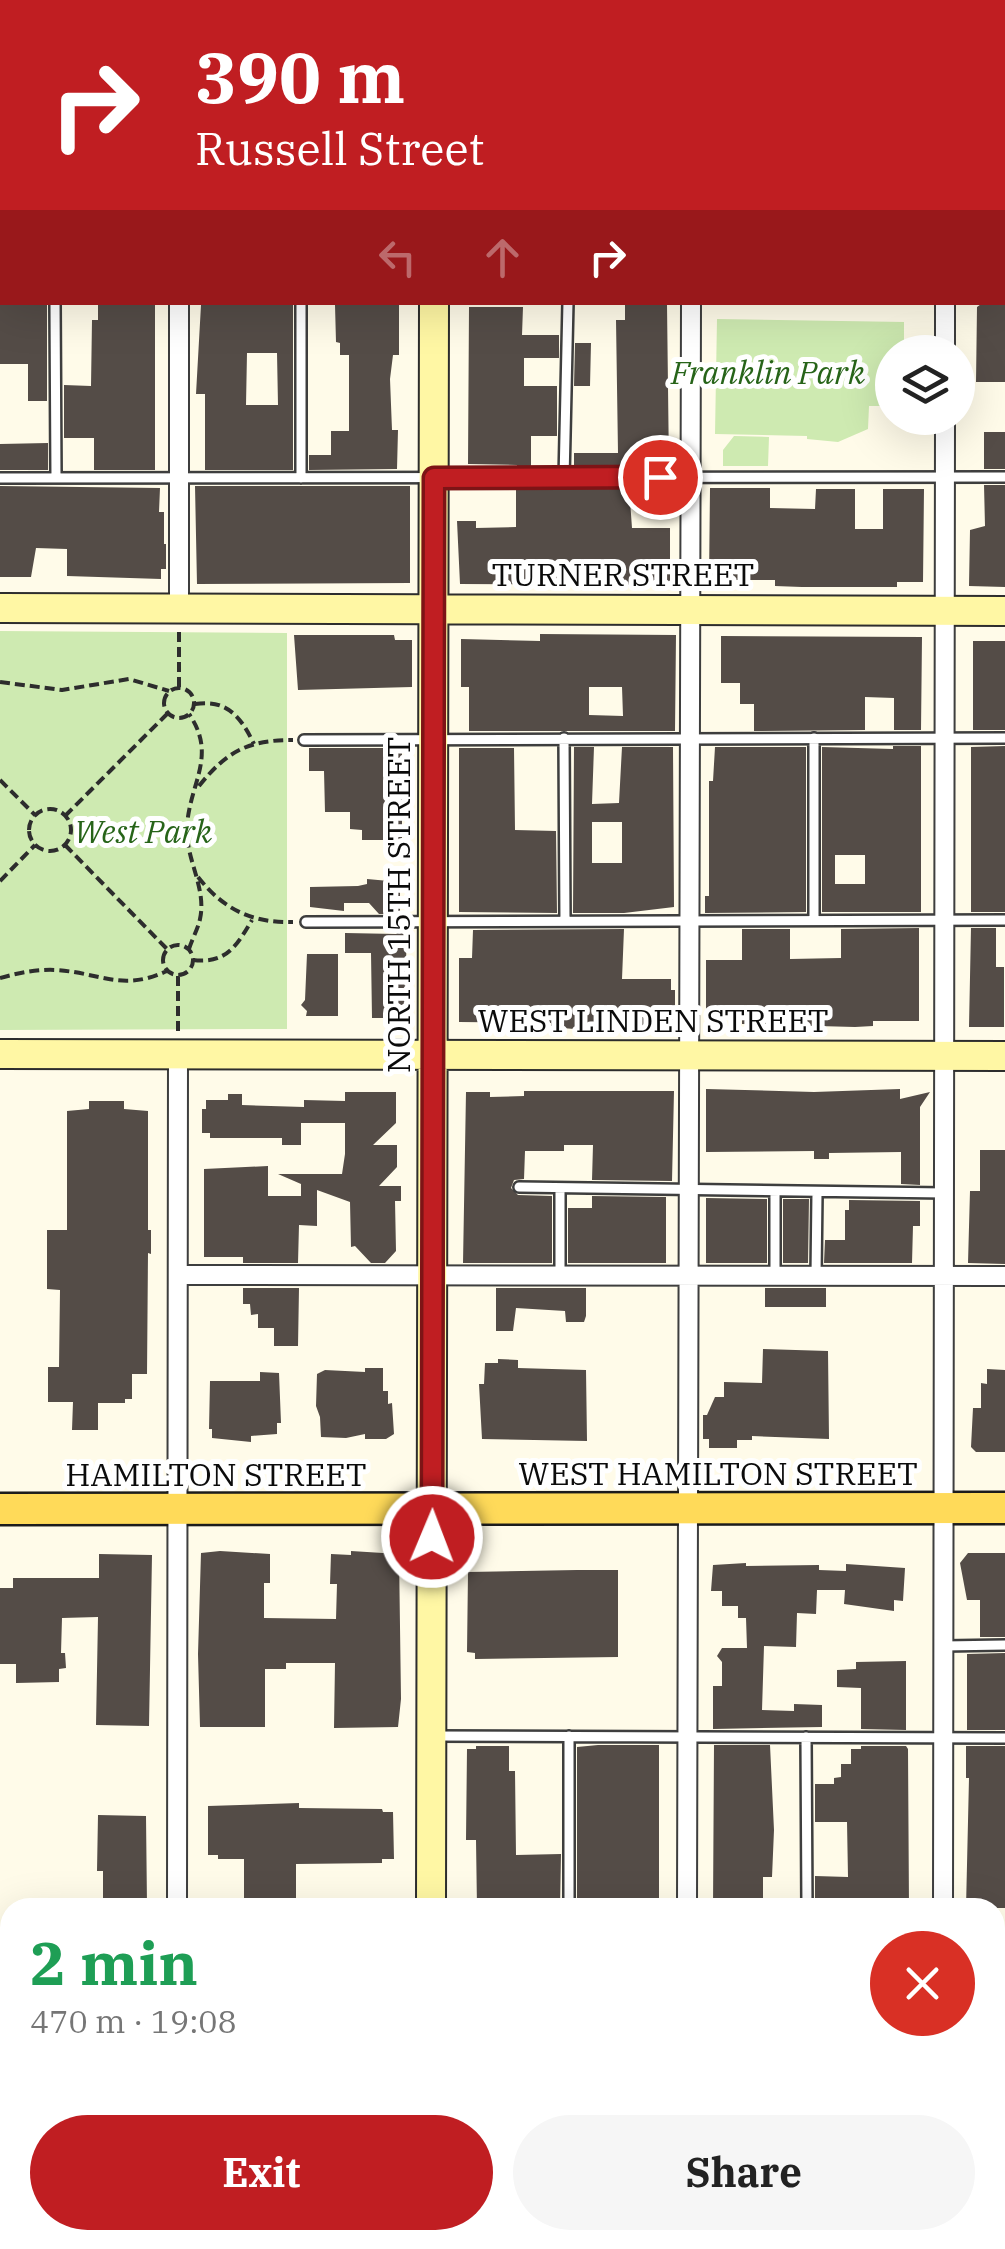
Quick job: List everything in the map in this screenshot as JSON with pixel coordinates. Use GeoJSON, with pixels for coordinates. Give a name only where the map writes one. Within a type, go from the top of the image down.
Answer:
{"type":"FeatureCollection","features":[{"type":"Feature","properties":{"kind":"main road","name":"HAMILTON STREET"},"geometry":{"type":"LineString","coordinates":[[0,1509],[432,1508]]}},
{"type":"Feature","properties":{"kind":"main road","name":"WEST HAMILTON STREET"},"geometry":{"type":"LineString","coordinates":[[432,1508],[1005,1508]]}},
{"type":"Feature","properties":{"kind":"street"},"geometry":{"type":"LineString","coordinates":[[178,305],[179,608]]}},
{"type":"Feature","properties":{"kind":"street","name":"NORTH 15TH STREET"},"geometry":{"type":"LineString","coordinates":[[430,1898],[434,305]]}},
{"type":"Feature","properties":{"kind":"street"},"geometry":{"type":"LineString","coordinates":[[688,1898],[691,305]]}},
{"type":"Feature","properties":{"kind":"street"},"geometry":{"type":"LineString","coordinates":[[945,305],[945,335]]}},
{"type":"Feature","properties":{"kind":"street"},"geometry":{"type":"LineString","coordinates":[[943,1898],[945,435]]}},
{"type":"Feature","properties":{"kind":"street","name":"TURNER STREET"},"geometry":{"type":"LineString","coordinates":[[0,608],[1005,610]]}},
{"type":"Feature","properties":{"kind":"street","name":"WEST LINDEN STREET"},"geometry":{"type":"LineString","coordinates":[[0,1054],[1005,1056]]}},
{"type":"Feature","properties":{"kind":"street"},"geometry":{"type":"LineString","coordinates":[[177,1898],[178,1054]]}},
{"type":"Feature","properties":{"kind":"street"},"geometry":{"type":"LineString","coordinates":[[179,1274],[1005,1276]]}},
{"type":"Feature","properties":{"kind":"lane"},"geometry":{"type":"LineString","coordinates":[[55,305],[56,478]]}},
{"type":"Feature","properties":{"kind":"lane"},"geometry":{"type":"LineString","coordinates":[[301,305],[301,478]]}},
{"type":"Feature","properties":{"kind":"lane"},"geometry":{"type":"LineString","coordinates":[[564,479],[568,305]]}},
{"type":"Feature","properties":{"kind":"lane"},"geometry":{"type":"LineString","coordinates":[[0,478],[1005,477]]}},
{"type":"Feature","properties":{"kind":"lane"},"geometry":{"type":"LineString","coordinates":[[564,738],[565,920]]}},
{"type":"Feature","properties":{"kind":"lane"},"geometry":{"type":"LineString","coordinates":[[814,738],[814,920]]}},
{"type":"Feature","properties":{"kind":"lane"},"geometry":{"type":"LineString","coordinates":[[304,740],[1005,738]]}},
{"type":"Feature","properties":{"kind":"lane"},"geometry":{"type":"LineString","coordinates":[[306,922],[1005,920]]}},
{"type":"Feature","properties":{"kind":"lane"},"geometry":{"type":"LineString","coordinates":[[519,1187],[945,1193]]}},
{"type":"Feature","properties":{"kind":"lane"},"geometry":{"type":"LineString","coordinates":[[560,1188],[560,1276]]}},
{"type":"Feature","properties":{"kind":"lane"},"geometry":{"type":"LineString","coordinates":[[774,1193],[775,1276]]}},
{"type":"Feature","properties":{"kind":"lane"},"geometry":{"type":"LineString","coordinates":[[816,1193],[816,1276]]}},
{"type":"Feature","properties":{"kind":"lane"},"geometry":{"type":"LineString","coordinates":[[944,1646],[1005,1646]]}},
{"type":"Feature","properties":{"kind":"lane"},"geometry":{"type":"LineString","coordinates":[[431,1736],[1005,1738]]}},
{"type":"Feature","properties":{"kind":"lane"},"geometry":{"type":"LineString","coordinates":[[569,1736],[569,1898]]}},
{"type":"Feature","properties":{"kind":"lane"},"geometry":{"type":"LineString","coordinates":[[806,1737],[806,1898]]}},
{"type":"Feature","properties":{"kind":"path"},"geometry":{"type":"LineString","coordinates":[[179,608],[179,687]]}},
{"type":"Feature","properties":{"kind":"path"},"geometry":{"type":"LineString","coordinates":[[0,682],[62,690],[129,679],[169,691]]}},
{"type":"Feature","properties":{"kind":"path"},"geometry":{"type":"LineString","coordinates":[[168,713],[164,699],[169,691],[179,687]]}},
{"type":"Feature","properties":{"kind":"path"},"geometry":{"type":"LineString","coordinates":[[168,713],[180,718],[189,714],[194,704],[192,694],[179,687]]}},
{"type":"Feature","properties":{"kind":"path"},"geometry":{"type":"LineString","coordinates":[[194,704],[209,702],[230,709],[243,721],[254,744]]}},
{"type":"Feature","properties":{"kind":"path"},"geometry":{"type":"LineString","coordinates":[[65,816],[168,713]]}},
{"type":"Feature","properties":{"kind":"path"},"geometry":{"type":"LineString","coordinates":[[0,978],[54,970],[125,983],[167,971],[178,975],[189,970],[193,960],[189,949],[200,918],[201,897],[188,846],[187,824],[203,741],[189,714]]}},
{"type":"Feature","properties":{"kind":"path"},"geometry":{"type":"LineString","coordinates":[[196,790],[218,762],[242,747],[304,740]]}},
{"type":"Feature","properties":{"kind":"path"},"geometry":{"type":"LineString","coordinates":[[0,780],[35,815]]}},
{"type":"Feature","properties":{"kind":"path"},"geometry":{"type":"LineString","coordinates":[[50,809],[65,816],[71,830],[65,845],[50,851],[35,845],[29,830],[35,815],[50,809]]}},
{"type":"Feature","properties":{"kind":"path"},"geometry":{"type":"LineString","coordinates":[[0,882],[35,845]]}},
{"type":"Feature","properties":{"kind":"path"},"geometry":{"type":"LineString","coordinates":[[65,845],[167,949]]}},
{"type":"Feature","properties":{"kind":"path"},"geometry":{"type":"LineString","coordinates":[[196,874],[214,897],[252,920],[306,922]]}},
{"type":"Feature","properties":{"kind":"path"},"geometry":{"type":"LineString","coordinates":[[193,960],[206,962],[234,951],[252,920]]}},
{"type":"Feature","properties":{"kind":"path"},"geometry":{"type":"LineString","coordinates":[[167,971],[162,960],[167,949],[178,944],[189,949]]}},
{"type":"Feature","properties":{"kind":"path"},"geometry":{"type":"LineString","coordinates":[[178,975],[178,1054]]}},
{"type":"Feature","properties":{"kind":"green space","name":"Franklin Park"},"geometry":{"type":"Polygon","coordinates":[[[717,319],[904,322],[904,335],[875,335],[875,406],[869,406],[868,429],[838,442],[807,436],[715,434],[717,319]]]}},
{"type":"Feature","properties":{"kind":"green space"},"geometry":{"type":"Polygon","coordinates":[[[734,436],[769,437],[768,466],[723,466],[723,450],[734,436]]]}},
{"type":"Feature","properties":{"kind":"green space","name":"West Park"},"geometry":{"type":"Polygon","coordinates":[[[0,631],[287,633],[287,1029],[0,1030],[0,631]]]}},
{"type":"Feature","properties":{"kind":"building"},"geometry":{"type":"Polygon","coordinates":[[[0,305],[47,305],[47,401],[28,401],[28,364],[0,364],[0,305]]]}},
{"type":"Feature","properties":{"kind":"building"},"geometry":{"type":"Polygon","coordinates":[[[98,305],[155,305],[155,470],[94,470],[94,438],[64,438],[64,385],[91,386],[92,320],[98,320],[98,305]]]}},
{"type":"Feature","properties":{"kind":"building"},"geometry":{"type":"Polygon","coordinates":[[[201,305],[293,305],[293,470],[205,470],[205,394],[196,394],[201,305]],[[247,353],[246,405],[278,405],[277,353],[247,353]]]}},
{"type":"Feature","properties":{"kind":"building"},"geometry":{"type":"Polygon","coordinates":[[[335,305],[399,305],[399,355],[393,355],[390,379],[392,430],[398,430],[397,469],[309,470],[309,455],[331,455],[331,431],[349,431],[349,355],[340,355],[340,343],[336,342],[335,305]]]}},
{"type":"Feature","properties":{"kind":"building"},"geometry":{"type":"Polygon","coordinates":[[[625,305],[667,305],[669,469],[574,469],[574,453],[618,453],[616,320],[625,320],[625,305]]]}},
{"type":"Feature","properties":{"kind":"building"},"geometry":{"type":"Polygon","coordinates":[[[1005,305],[1005,382],[976,382],[977,307],[1005,305]]]}},
{"type":"Feature","properties":{"kind":"building"},"geometry":{"type":"Polygon","coordinates":[[[469,307],[523,307],[522,335],[559,335],[559,358],[524,358],[524,386],[557,386],[557,436],[531,436],[531,469],[468,464],[469,307]]]}},
{"type":"Feature","properties":{"kind":"building"},"geometry":{"type":"Polygon","coordinates":[[[575,343],[591,343],[590,386],[574,386],[575,343]]]}},
{"type":"Feature","properties":{"kind":"building"},"geometry":{"type":"Polygon","coordinates":[[[984,432],[1005,432],[1005,469],[984,469],[984,432]]]}},
{"type":"Feature","properties":{"kind":"building"},"geometry":{"type":"Polygon","coordinates":[[[48,443],[48,470],[0,470],[0,444],[48,443]]]}},
{"type":"Feature","properties":{"kind":"building"},"geometry":{"type":"Polygon","coordinates":[[[984,485],[1005,485],[1005,587],[969,586],[970,530],[985,526],[984,485]]]}},
{"type":"Feature","properties":{"kind":"building"},"geometry":{"type":"Polygon","coordinates":[[[0,486],[160,488],[159,512],[164,512],[166,544],[166,569],[161,569],[161,579],[67,576],[67,549],[36,548],[31,577],[0,577],[0,486]]]}},
{"type":"Feature","properties":{"kind":"building"},"geometry":{"type":"Polygon","coordinates":[[[195,486],[410,486],[410,583],[197,584],[195,486]]]}},
{"type":"Feature","properties":{"kind":"building"},"geometry":{"type":"Polygon","coordinates":[[[516,486],[629,486],[632,528],[670,528],[670,585],[460,584],[457,521],[476,521],[476,528],[516,527],[516,486]]]}},
{"type":"Feature","properties":{"kind":"building"},"geometry":{"type":"Polygon","coordinates":[[[710,488],[770,488],[770,508],[815,509],[816,489],[855,489],[855,529],[883,529],[883,489],[924,489],[923,582],[897,582],[897,587],[802,587],[775,586],[775,580],[709,580],[710,488]]]}},
{"type":"Feature","properties":{"kind":"building"},"geometry":{"type":"Polygon","coordinates":[[[540,634],[676,635],[675,731],[469,731],[469,687],[461,687],[461,639],[540,641],[540,634]],[[589,687],[589,715],[623,716],[622,687],[589,687]]]}},
{"type":"Feature","properties":{"kind":"building"},"geometry":{"type":"Polygon","coordinates":[[[294,635],[394,635],[395,640],[412,640],[412,687],[298,690],[294,635]]]}},
{"type":"Feature","properties":{"kind":"building"},"geometry":{"type":"Polygon","coordinates":[[[721,636],[922,637],[921,730],[894,730],[894,698],[865,697],[865,730],[754,731],[754,704],[740,704],[740,683],[721,683],[721,636]]]}},
{"type":"Feature","properties":{"kind":"building"},"geometry":{"type":"Polygon","coordinates":[[[973,641],[1005,641],[1005,730],[973,730],[973,641]]]}},
{"type":"Feature","properties":{"kind":"building"},"geometry":{"type":"Polygon","coordinates":[[[921,746],[921,912],[822,912],[822,747],[921,746]],[[835,855],[835,884],[865,884],[865,855],[835,855]]]}},
{"type":"Feature","properties":{"kind":"building"},"geometry":{"type":"Polygon","coordinates":[[[1005,746],[1005,912],[971,912],[971,747],[1005,746]]]}},
{"type":"Feature","properties":{"kind":"building"},"geometry":{"type":"Polygon","coordinates":[[[574,747],[594,747],[592,804],[619,803],[622,747],[673,747],[674,907],[624,913],[573,913],[574,747]],[[592,822],[592,863],[622,863],[622,822],[592,822]]]}},
{"type":"Feature","properties":{"kind":"building"},"geometry":{"type":"Polygon","coordinates":[[[715,747],[806,747],[806,912],[705,913],[705,896],[709,896],[709,781],[713,781],[715,747]]]}},
{"type":"Feature","properties":{"kind":"building"},"geometry":{"type":"Polygon","coordinates":[[[309,748],[402,748],[402,840],[362,840],[362,830],[350,829],[350,812],[325,812],[324,771],[309,771],[309,748]]]}},
{"type":"Feature","properties":{"kind":"building"},"geometry":{"type":"Polygon","coordinates":[[[459,748],[514,748],[515,830],[556,831],[557,913],[459,912],[459,748]]]}},
{"type":"Feature","properties":{"kind":"building"},"geometry":{"type":"Polygon","coordinates":[[[367,879],[400,882],[400,914],[379,914],[369,903],[344,903],[344,911],[310,907],[310,887],[358,886],[367,884],[367,879]]]}},
{"type":"Feature","properties":{"kind":"building"},"geometry":{"type":"Polygon","coordinates":[[[919,928],[919,1021],[873,1021],[873,1026],[855,1027],[742,1024],[742,1014],[706,1013],[706,960],[742,960],[742,929],[790,929],[790,959],[841,958],[841,929],[919,928]]]}},
{"type":"Feature","properties":{"kind":"building"},"geometry":{"type":"Polygon","coordinates":[[[971,928],[996,928],[996,967],[1004,967],[1004,1027],[969,1027],[971,928]]]}},
{"type":"Feature","properties":{"kind":"building"},"geometry":{"type":"Polygon","coordinates":[[[624,929],[622,979],[671,979],[671,990],[675,990],[675,1029],[574,1029],[551,1027],[551,1023],[459,1022],[459,958],[472,958],[473,930],[624,929]]]}},
{"type":"Feature","properties":{"kind":"building"},"geometry":{"type":"Polygon","coordinates":[[[394,930],[406,934],[407,1018],[372,1018],[371,953],[345,953],[345,933],[397,934],[394,930]]]}},
{"type":"Feature","properties":{"kind":"building"},"geometry":{"type":"Polygon","coordinates":[[[307,954],[338,954],[338,1016],[306,1016],[301,1005],[305,1000],[307,954]]]}},
{"type":"Feature","properties":{"kind":"building"},"geometry":{"type":"Polygon","coordinates":[[[706,1089],[900,1089],[900,1099],[930,1092],[920,1107],[920,1185],[901,1184],[901,1152],[829,1153],[829,1159],[814,1159],[814,1151],[706,1152],[706,1089]]]}},
{"type":"Feature","properties":{"kind":"building"},"geometry":{"type":"Polygon","coordinates":[[[524,1091],[674,1091],[672,1181],[592,1180],[593,1145],[564,1145],[564,1151],[525,1151],[524,1179],[514,1180],[511,1188],[518,1195],[552,1196],[552,1263],[463,1263],[466,1092],[490,1092],[490,1097],[524,1096],[524,1091]]]}},
{"type":"Feature","properties":{"kind":"building"},"geometry":{"type":"Polygon","coordinates":[[[345,1092],[396,1092],[396,1123],[373,1145],[397,1145],[397,1167],[379,1186],[401,1186],[401,1201],[395,1201],[396,1251],[385,1263],[371,1263],[355,1246],[351,1247],[350,1202],[317,1190],[317,1226],[299,1225],[298,1263],[243,1263],[243,1257],[204,1257],[204,1169],[268,1166],[268,1196],[301,1196],[301,1184],[278,1174],[342,1174],[345,1154],[345,1123],[301,1123],[301,1145],[282,1145],[282,1138],[210,1138],[210,1133],[202,1133],[206,1100],[228,1100],[228,1094],[242,1094],[242,1105],[304,1107],[304,1100],[345,1101],[345,1092]]]}},
{"type":"Feature","properties":{"kind":"building"},"geometry":{"type":"Polygon","coordinates":[[[89,1101],[124,1101],[124,1109],[148,1111],[151,1254],[148,1253],[147,1374],[132,1374],[132,1399],[125,1399],[125,1403],[98,1403],[98,1430],[72,1430],[73,1402],[48,1402],[48,1367],[59,1367],[60,1290],[47,1289],[47,1230],[67,1230],[67,1111],[89,1109],[89,1101]]]}},
{"type":"Feature","properties":{"kind":"building"},"geometry":{"type":"Polygon","coordinates":[[[980,1150],[1005,1150],[1005,1264],[968,1263],[970,1191],[980,1191],[980,1150]]]}},
{"type":"Feature","properties":{"kind":"building"},"geometry":{"type":"Polygon","coordinates":[[[592,1196],[666,1197],[666,1263],[568,1263],[568,1208],[592,1208],[592,1196]]]}},
{"type":"Feature","properties":{"kind":"building"},"geometry":{"type":"Polygon","coordinates":[[[706,1198],[767,1199],[767,1263],[706,1263],[706,1198]]]}},
{"type":"Feature","properties":{"kind":"building"},"geometry":{"type":"Polygon","coordinates":[[[783,1199],[809,1199],[808,1263],[783,1263],[783,1199]]]}},
{"type":"Feature","properties":{"kind":"building"},"geometry":{"type":"Polygon","coordinates":[[[849,1200],[920,1201],[920,1226],[913,1226],[912,1263],[824,1263],[825,1240],[845,1240],[849,1200]]]}},
{"type":"Feature","properties":{"kind":"building"},"geometry":{"type":"Polygon","coordinates":[[[243,1288],[299,1288],[298,1346],[274,1346],[274,1328],[258,1328],[258,1314],[251,1315],[250,1304],[243,1304],[243,1288]]]}},
{"type":"Feature","properties":{"kind":"building"},"geometry":{"type":"Polygon","coordinates":[[[496,1288],[586,1288],[584,1322],[566,1322],[565,1311],[516,1308],[513,1331],[496,1331],[496,1288]]]}},
{"type":"Feature","properties":{"kind":"building"},"geometry":{"type":"Polygon","coordinates":[[[765,1288],[826,1288],[826,1307],[765,1307],[765,1288]]]}},
{"type":"Feature","properties":{"kind":"building"},"geometry":{"type":"Polygon","coordinates":[[[763,1349],[828,1351],[829,1439],[752,1436],[752,1440],[737,1440],[737,1448],[709,1448],[709,1439],[703,1439],[703,1415],[707,1415],[715,1397],[724,1397],[724,1382],[762,1383],[763,1349]]]}},
{"type":"Feature","properties":{"kind":"building"},"geometry":{"type":"Polygon","coordinates":[[[498,1359],[518,1360],[518,1368],[586,1370],[587,1441],[482,1439],[479,1384],[484,1384],[485,1363],[498,1363],[498,1359]]]}},
{"type":"Feature","properties":{"kind":"building"},"geometry":{"type":"Polygon","coordinates":[[[365,1368],[383,1368],[383,1391],[388,1391],[388,1404],[392,1403],[394,1434],[386,1439],[365,1439],[365,1434],[321,1437],[316,1406],[317,1374],[325,1370],[365,1372],[365,1368]]]}},
{"type":"Feature","properties":{"kind":"building"},"geometry":{"type":"Polygon","coordinates":[[[987,1369],[1005,1370],[1005,1452],[976,1452],[971,1447],[973,1408],[981,1408],[981,1383],[987,1384],[987,1369]]]}},
{"type":"Feature","properties":{"kind":"building"},"geometry":{"type":"Polygon","coordinates":[[[260,1372],[279,1373],[281,1423],[277,1423],[277,1434],[251,1436],[251,1442],[212,1438],[210,1381],[260,1381],[260,1372]]]}},
{"type":"Feature","properties":{"kind":"building"},"geometry":{"type":"Polygon","coordinates":[[[201,1553],[270,1554],[270,1583],[264,1583],[264,1618],[336,1619],[337,1584],[330,1584],[331,1554],[399,1554],[398,1727],[334,1728],[335,1663],[286,1663],[286,1669],[265,1669],[265,1727],[200,1727],[201,1553]]]}},
{"type":"Feature","properties":{"kind":"building"},"geometry":{"type":"Polygon","coordinates":[[[968,1553],[1005,1553],[1005,1637],[980,1637],[980,1600],[967,1600],[960,1563],[968,1553]]]}},
{"type":"Feature","properties":{"kind":"building"},"geometry":{"type":"Polygon","coordinates":[[[99,1554],[152,1555],[149,1726],[96,1725],[98,1617],[62,1618],[61,1653],[65,1653],[66,1668],[59,1669],[59,1682],[16,1683],[16,1664],[0,1664],[0,1588],[13,1588],[13,1578],[99,1578],[99,1554]]]}},
{"type":"Feature","properties":{"kind":"building"},"geometry":{"type":"Polygon","coordinates":[[[846,1564],[905,1568],[903,1601],[894,1600],[894,1611],[844,1604],[845,1590],[817,1590],[816,1614],[797,1613],[796,1647],[764,1646],[762,1710],[794,1711],[794,1704],[822,1705],[822,1727],[713,1729],[713,1686],[722,1686],[722,1662],[717,1656],[722,1648],[747,1648],[746,1618],[738,1618],[738,1606],[722,1606],[722,1591],[711,1591],[713,1565],[819,1565],[819,1570],[846,1571],[846,1564]]]}},
{"type":"Feature","properties":{"kind":"building"},"geometry":{"type":"Polygon","coordinates":[[[618,1570],[618,1657],[475,1659],[475,1653],[467,1652],[468,1572],[618,1570]]]}},
{"type":"Feature","properties":{"kind":"building"},"geometry":{"type":"Polygon","coordinates":[[[1005,1653],[1005,1730],[967,1730],[967,1654],[1005,1653]]]}},
{"type":"Feature","properties":{"kind":"building"},"geometry":{"type":"Polygon","coordinates":[[[906,1661],[906,1730],[861,1729],[861,1688],[837,1687],[837,1670],[856,1669],[856,1662],[906,1661]]]}},
{"type":"Feature","properties":{"kind":"building"},"geometry":{"type":"Polygon","coordinates":[[[659,1745],[659,1898],[577,1898],[577,1747],[659,1745]]]}},
{"type":"Feature","properties":{"kind":"building"},"geometry":{"type":"Polygon","coordinates":[[[714,1745],[770,1745],[772,1877],[763,1877],[763,1898],[713,1898],[714,1745]]]}},
{"type":"Feature","properties":{"kind":"building"},"geometry":{"type":"Polygon","coordinates":[[[509,1746],[509,1771],[515,1771],[516,1855],[561,1854],[560,1898],[477,1898],[476,1840],[466,1840],[467,1749],[509,1746]]]}},
{"type":"Feature","properties":{"kind":"building"},"geometry":{"type":"Polygon","coordinates":[[[966,1746],[1005,1746],[1005,1898],[966,1898],[966,1746]]]}},
{"type":"Feature","properties":{"kind":"building"},"geometry":{"type":"Polygon","coordinates":[[[851,1749],[908,1749],[909,1898],[815,1898],[815,1876],[848,1877],[847,1822],[815,1822],[815,1784],[834,1784],[834,1778],[841,1777],[841,1764],[851,1764],[851,1749]]]}},
{"type":"Feature","properties":{"kind":"building"},"geometry":{"type":"Polygon","coordinates":[[[299,1803],[299,1808],[393,1812],[394,1859],[382,1859],[382,1863],[296,1864],[296,1898],[244,1898],[244,1859],[208,1855],[208,1806],[299,1803]]]}},
{"type":"Feature","properties":{"kind":"building"},"geometry":{"type":"Polygon","coordinates":[[[98,1815],[146,1816],[147,1898],[103,1898],[103,1871],[97,1871],[98,1815]]]}},
{"type":"Feature","properties":{"kind":"route"},"geometry":{"type":"LineString","coordinates":[[432,1537],[434,478],[660,477]]}}]}
